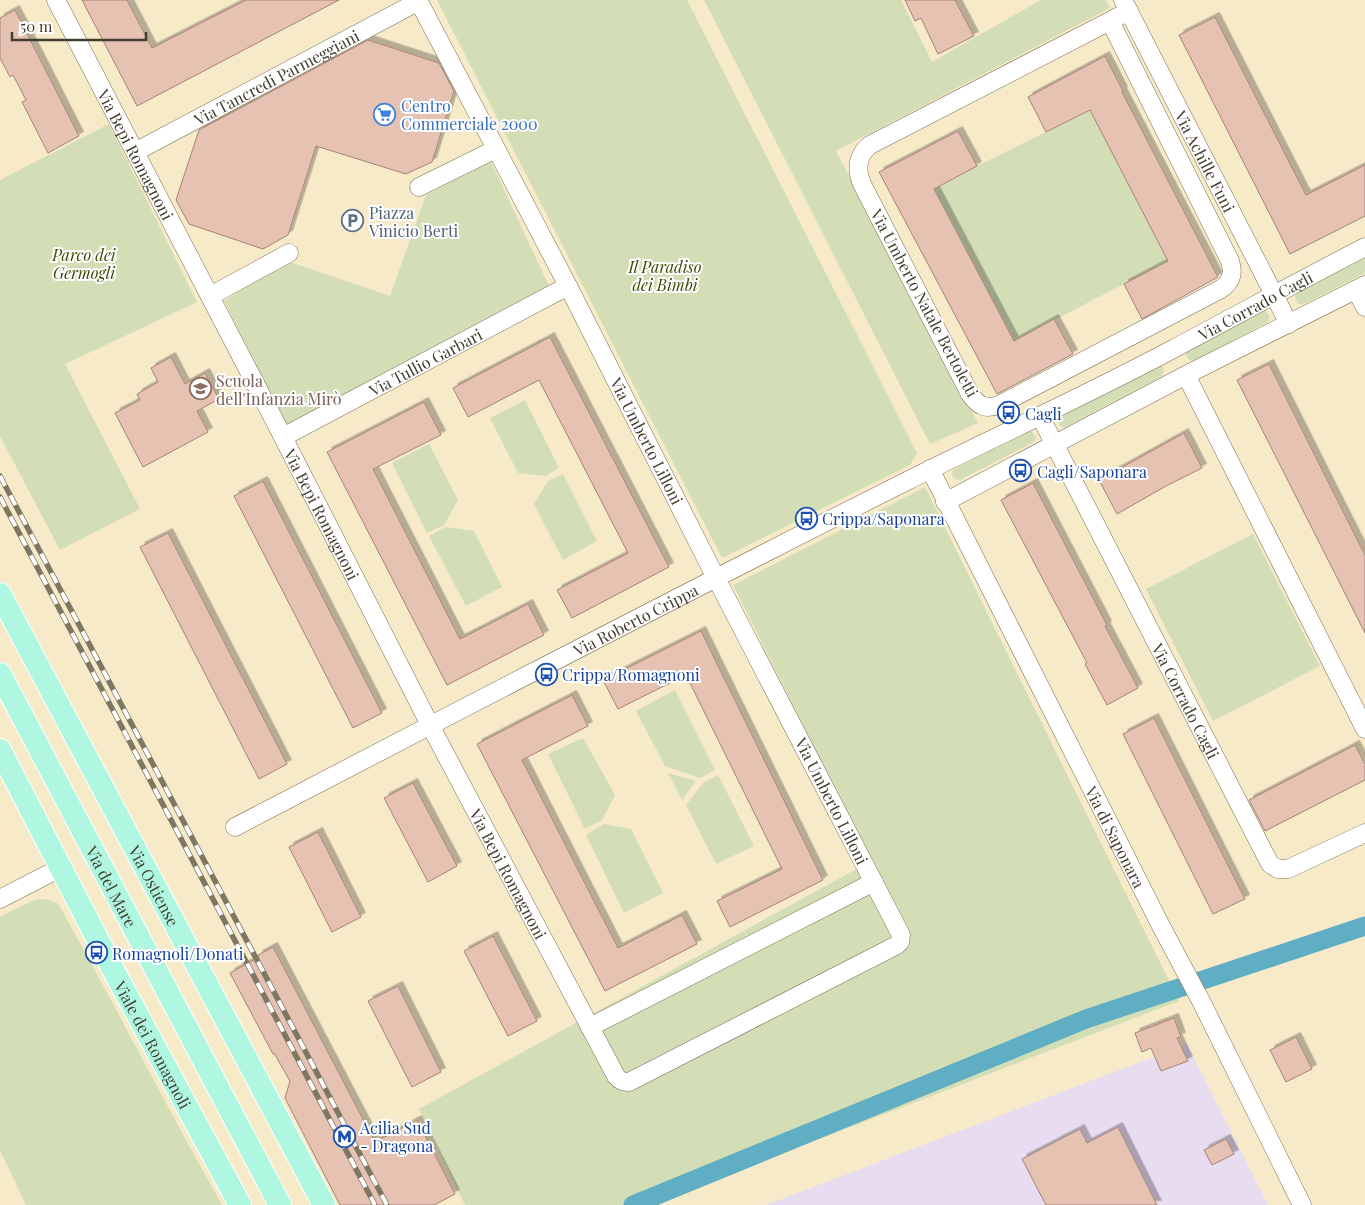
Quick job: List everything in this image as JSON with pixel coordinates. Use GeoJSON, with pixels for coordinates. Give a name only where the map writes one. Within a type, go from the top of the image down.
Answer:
{"type":"FeatureCollection","features":[{"type":"Feature","properties":{"kind":"main road","name":"Via Ostiense"},"geometry":{"type":"LineString","coordinates":[[0,594],[324,1205]]}},
{"type":"Feature","properties":{"kind":"main road","name":"Via del Mare"},"geometry":{"type":"LineString","coordinates":[[0,674],[280,1205]]}},
{"type":"Feature","properties":{"kind":"main road","name":"Viale dei Romagnoli"},"geometry":{"type":"LineString","coordinates":[[0,750],[116,975],[240,1205]]}},
{"type":"Feature","properties":{"kind":"street","name":"Via Bepi Romagnoni"},"geometry":{"type":"LineString","coordinates":[[56,0],[430,725],[590,1027]]}},
{"type":"Feature","properties":{"kind":"street","name":"Via Tancredi Parmeggiani"},"geometry":{"type":"LineString","coordinates":[[135,152],[418,1]]}},
{"type":"Feature","properties":{"kind":"street","name":"Via Umberto Lilloni"},"geometry":{"type":"LineString","coordinates":[[418,1],[568,286],[716,578],[900,932],[901,939],[897,945],[644,1076],[629,1082],[624,1082],[616,1076],[590,1027],[874,882]]}},
{"type":"Feature","properties":{"kind":"street","name":"Via Umberto Natale Bertoletti"},"geometry":{"type":"LineString","coordinates":[[1110,21],[1230,261],[1232,266],[1231,278],[1226,286],[1221,289],[1010,400],[995,407],[984,407],[978,404],[970,394],[862,184],[859,173],[859,161],[863,152],[870,145],[1110,21],[1126,6]]}},
{"type":"Feature","properties":{"kind":"street","name":"Via Achille Funi"},"geometry":{"type":"LineString","coordinates":[[1126,6],[1289,324]]}},
{"type":"Feature","properties":{"kind":"street"},"geometry":{"type":"LineString","coordinates":[[419,187],[496,149]]}},
{"type":"Feature","properties":{"kind":"street","name":"Via Corrado Cagli"},"geometry":{"type":"LineString","coordinates":[[930,469],[1173,349],[1365,247]]}},
{"type":"Feature","properties":{"kind":"street"},"geometry":{"type":"LineString","coordinates":[[210,296],[289,253]]}},
{"type":"Feature","properties":{"kind":"street","name":"Via Tullio Garbari"},"geometry":{"type":"LineString","coordinates":[[283,437],[568,286]]}},
{"type":"Feature","properties":{"kind":"street"},"geometry":{"type":"LineString","coordinates":[[1361,287],[1365,307]]}},
{"type":"Feature","properties":{"kind":"street","name":"Via Corrado Cagli"},"geometry":{"type":"LineString","coordinates":[[945,502],[1186,375],[1361,287]]}},
{"type":"Feature","properties":{"kind":"street"},"geometry":{"type":"LineString","coordinates":[[1168,385],[1173,378],[1177,362],[1173,349]]}},
{"type":"Feature","properties":{"kind":"street"},"geometry":{"type":"LineString","coordinates":[[1186,375],[1365,729]]}},
{"type":"Feature","properties":{"kind":"street"},"geometry":{"type":"LineString","coordinates":[[1040,416],[1055,444]]}},
{"type":"Feature","properties":{"kind":"street","name":"Via Corrado Cagli"},"geometry":{"type":"LineString","coordinates":[[1055,444],[1270,864],[1283,870],[1293,867],[1365,833]]}},
{"type":"Feature","properties":{"kind":"street","name":"Via Roberto Crippa"},"geometry":{"type":"LineString","coordinates":[[235,827],[930,469]]}},
{"type":"Feature","properties":{"kind":"street","name":"Via di Saponara"},"geometry":{"type":"LineString","coordinates":[[930,469],[945,502],[1202,1003],[1302,1205]]}},
{"type":"Feature","properties":{"kind":"street"},"geometry":{"type":"LineString","coordinates":[[0,899],[60,868]]}},
{"type":"Feature","properties":{"kind":"shaded area"},"geometry":{"type":"Polygon","coordinates":[[[1187,1044],[1268,1205],[766,1205],[1187,1044]]]}},
{"type":"Feature","properties":{"kind":"green space","name":"Il Paradiso dei Bimbi"},"geometry":{"type":"Polygon","coordinates":[[[437,0],[687,0],[917,453],[910,465],[722,558],[437,0]]]}},
{"type":"Feature","properties":{"kind":"green space"},"geometry":{"type":"Polygon","coordinates":[[[704,0],[901,0],[932,62],[1041,0],[1105,0],[1110,8],[836,151],[978,423],[930,444],[704,0]]]}},
{"type":"Feature","properties":{"kind":"green space"},"geometry":{"type":"Polygon","coordinates":[[[1090,110],[1168,261],[1014,341],[934,189],[1090,110]]]}},
{"type":"Feature","properties":{"kind":"green space","name":"Parco dei Germogli"},"geometry":{"type":"Polygon","coordinates":[[[109,124],[197,302],[65,364],[140,509],[60,550],[0,436],[0,180],[109,124]]]}},
{"type":"Feature","properties":{"kind":"green space"},"geometry":{"type":"Polygon","coordinates":[[[491,162],[550,288],[287,427],[224,301],[287,261],[390,296],[426,195],[491,162]]]}},
{"type":"Feature","properties":{"kind":"green space"},"geometry":{"type":"Polygon","coordinates":[[[1365,257],[1365,273],[1304,304],[1298,304],[1295,297],[1299,290],[1365,257]]]}},
{"type":"Feature","properties":{"kind":"green space"},"geometry":{"type":"Polygon","coordinates":[[[1260,311],[1266,311],[1269,316],[1268,322],[1194,361],[1189,360],[1186,355],[1187,350],[1260,311]]]}},
{"type":"Feature","properties":{"kind":"green space"},"geometry":{"type":"Polygon","coordinates":[[[1156,365],[1162,366],[1164,371],[1162,376],[1065,427],[1060,426],[1058,417],[1156,365]]]}},
{"type":"Feature","properties":{"kind":"green space"},"geometry":{"type":"Polygon","coordinates":[[[525,400],[559,468],[545,476],[518,473],[490,418],[525,400]]]}},
{"type":"Feature","properties":{"kind":"green space"},"geometry":{"type":"Polygon","coordinates":[[[1025,431],[1032,432],[1036,437],[1034,442],[960,480],[955,479],[952,475],[953,470],[1025,431]]]}},
{"type":"Feature","properties":{"kind":"green space"},"geometry":{"type":"Polygon","coordinates":[[[429,444],[458,500],[444,525],[427,533],[392,463],[429,444]]]}},
{"type":"Feature","properties":{"kind":"green space"},"geometry":{"type":"Polygon","coordinates":[[[563,474],[597,541],[563,560],[534,504],[548,481],[563,474]]]}},
{"type":"Feature","properties":{"kind":"green space"},"geometry":{"type":"Polygon","coordinates":[[[925,487],[1179,1001],[647,1205],[465,1205],[419,1109],[871,861],[733,585],[925,487]]]}},
{"type":"Feature","properties":{"kind":"green space"},"geometry":{"type":"Polygon","coordinates":[[[446,527],[474,531],[502,587],[466,606],[429,536],[446,527]]]}},
{"type":"Feature","properties":{"kind":"green space"},"geometry":{"type":"Polygon","coordinates":[[[1253,534],[1320,666],[1213,721],[1146,589],[1253,534]]]}},
{"type":"Feature","properties":{"kind":"green space"},"geometry":{"type":"Polygon","coordinates":[[[675,690],[715,770],[700,778],[665,766],[636,711],[675,690]]]}},
{"type":"Feature","properties":{"kind":"green space"},"geometry":{"type":"Polygon","coordinates":[[[583,738],[615,795],[602,820],[585,829],[548,754],[583,738]]]}},
{"type":"Feature","properties":{"kind":"green space"},"geometry":{"type":"Polygon","coordinates":[[[668,773],[696,781],[682,800],[668,773]]]}},
{"type":"Feature","properties":{"kind":"green space"},"geometry":{"type":"Polygon","coordinates":[[[718,775],[754,846],[716,864],[686,805],[703,783],[718,775]]]}},
{"type":"Feature","properties":{"kind":"green space"},"geometry":{"type":"Polygon","coordinates":[[[604,824],[631,829],[663,893],[624,913],[586,835],[604,824]]]}},
{"type":"Feature","properties":{"kind":"green space"},"geometry":{"type":"Polygon","coordinates":[[[45,899],[59,905],[222,1205],[26,1205],[0,1150],[0,917],[34,900],[45,899]]]}},
{"type":"Feature","properties":{"kind":"building"},"geometry":{"type":"Polygon","coordinates":[[[82,0],[127,0],[152,48],[246,0],[339,0],[137,106],[82,0]]]}},
{"type":"Feature","properties":{"kind":"building"},"geometry":{"type":"Polygon","coordinates":[[[905,0],[955,0],[974,36],[938,54],[921,18],[915,21],[905,0]]]}},
{"type":"Feature","properties":{"kind":"building"},"geometry":{"type":"Polygon","coordinates":[[[15,10],[79,136],[48,153],[22,102],[26,100],[13,75],[10,77],[0,58],[0,18],[15,10]]]}},
{"type":"Feature","properties":{"kind":"building"},"geometry":{"type":"Polygon","coordinates":[[[1215,17],[1306,195],[1365,165],[1365,216],[1290,254],[1179,35],[1215,17]]]}},
{"type":"Feature","properties":{"kind":"building"},"geometry":{"type":"Polygon","coordinates":[[[368,40],[439,63],[454,91],[432,162],[406,174],[316,146],[288,235],[263,249],[189,224],[176,200],[199,130],[368,40]]]}},
{"type":"Feature","properties":{"kind":"building"},"geometry":{"type":"Polygon","coordinates":[[[1105,56],[1218,277],[1142,319],[1124,284],[1168,261],[1090,110],[1046,132],[1028,97],[1105,56]]]}},
{"type":"Feature","properties":{"kind":"building"},"geometry":{"type":"Polygon","coordinates":[[[958,131],[977,166],[934,189],[1014,341],[1054,319],[1073,354],[997,394],[879,172],[958,131]]]}},
{"type":"Feature","properties":{"kind":"building"},"geometry":{"type":"Polygon","coordinates":[[[550,337],[669,567],[572,618],[557,590],[628,553],[539,380],[468,417],[453,388],[550,337]]]}},
{"type":"Feature","properties":{"kind":"building"},"geometry":{"type":"Polygon","coordinates":[[[171,357],[185,384],[205,373],[219,399],[197,411],[208,432],[143,467],[115,413],[140,400],[137,394],[158,382],[151,368],[171,357]]]}},
{"type":"Feature","properties":{"kind":"building"},"geometry":{"type":"Polygon","coordinates":[[[1269,364],[1365,555],[1365,633],[1237,380],[1269,364]]]}},
{"type":"Feature","properties":{"kind":"building"},"geometry":{"type":"Polygon","coordinates":[[[424,402],[441,435],[373,469],[460,639],[528,604],[544,635],[447,685],[327,452],[424,402]]]}},
{"type":"Feature","properties":{"kind":"building"},"geometry":{"type":"Polygon","coordinates":[[[1184,433],[1202,468],[1117,514],[1099,480],[1184,433]]]}},
{"type":"Feature","properties":{"kind":"building"},"geometry":{"type":"Polygon","coordinates":[[[263,481],[382,713],[353,728],[234,496],[263,481]]]}},
{"type":"Feature","properties":{"kind":"building"},"geometry":{"type":"Polygon","coordinates":[[[1033,483],[1138,688],[1107,705],[1085,664],[1087,663],[1001,500],[1033,483]]]}},
{"type":"Feature","properties":{"kind":"building"},"geometry":{"type":"Polygon","coordinates":[[[168,533],[287,764],[259,779],[140,547],[168,533]]]}},
{"type":"Feature","properties":{"kind":"building"},"geometry":{"type":"Polygon","coordinates":[[[701,631],[823,880],[730,927],[717,901],[782,869],[686,675],[618,709],[603,680],[701,631]]]}},
{"type":"Feature","properties":{"kind":"building"},"geometry":{"type":"Polygon","coordinates":[[[572,695],[588,726],[522,760],[618,948],[682,915],[697,944],[605,991],[477,744],[572,695]]]}},
{"type":"Feature","properties":{"kind":"building"},"geometry":{"type":"Polygon","coordinates":[[[1154,718],[1245,899],[1213,914],[1123,734],[1154,718]]]}},
{"type":"Feature","properties":{"kind":"building"},"geometry":{"type":"Polygon","coordinates":[[[1355,745],[1365,764],[1365,780],[1265,831],[1249,800],[1355,745]]]}},
{"type":"Feature","properties":{"kind":"building"},"geometry":{"type":"Polygon","coordinates":[[[413,783],[457,866],[428,882],[384,798],[413,783]]]}},
{"type":"Feature","properties":{"kind":"building"},"geometry":{"type":"Polygon","coordinates":[[[318,832],[361,917],[332,932],[289,847],[318,832]]]}},
{"type":"Feature","properties":{"kind":"building"},"geometry":{"type":"Polygon","coordinates":[[[493,936],[537,1021],[508,1036],[464,951],[493,936]]]}},
{"type":"Feature","properties":{"kind":"building"},"geometry":{"type":"Polygon","coordinates":[[[273,947],[375,1142],[417,1120],[455,1194],[434,1205],[340,1205],[285,1098],[290,1081],[273,1054],[230,973],[273,947]]]}},
{"type":"Feature","properties":{"kind":"building"},"geometry":{"type":"Polygon","coordinates":[[[398,986],[441,1072],[412,1087],[368,1001],[398,986]]]}},
{"type":"Feature","properties":{"kind":"building"},"geometry":{"type":"Polygon","coordinates":[[[1174,1018],[1181,1037],[1177,1038],[1188,1061],[1161,1071],[1151,1048],[1142,1052],[1135,1033],[1174,1018]]]}},
{"type":"Feature","properties":{"kind":"building"},"geometry":{"type":"Polygon","coordinates":[[[1296,1037],[1312,1069],[1286,1082],[1270,1050],[1296,1037]]]}},
{"type":"Feature","properties":{"kind":"building"},"geometry":{"type":"Polygon","coordinates":[[[1118,1127],[1157,1205],[1046,1205],[1022,1159],[1080,1129],[1087,1143],[1118,1127]]]}},
{"type":"Feature","properties":{"kind":"building"},"geometry":{"type":"Polygon","coordinates":[[[1226,1139],[1234,1154],[1212,1165],[1204,1150],[1226,1139]]]}},
{"type":"Feature","properties":{"kind":"waterway"},"geometry":{"type":"LineString","coordinates":[[633,1205],[1086,1019],[1365,926]]}},
{"type":"Feature","properties":{"kind":"railway"},"geometry":{"type":"LineString","coordinates":[[0,476],[387,1205]]}},
{"type":"Feature","properties":{"kind":"railway"},"geometry":{"type":"LineString","coordinates":[[0,497],[375,1205]]}},
{"type":"Feature","properties":{"kind":"place","name":"Centro Commerciale 2000"},"geometry":{"type":"Point","coordinates":[385,114]}},
{"type":"Feature","properties":{"kind":"place","name":"Piazza Vinicio Berti"},"geometry":{"type":"Point","coordinates":[353,221]}},
{"type":"Feature","properties":{"kind":"place","name":"Scuola dell'Infanzia Mirò"},"geometry":{"type":"Point","coordinates":[200,389]}},
{"type":"Feature","properties":{"kind":"place","name":"Cagli"},"geometry":{"type":"Point","coordinates":[1009,413]}},
{"type":"Feature","properties":{"kind":"place","name":"Cagli/Saponara"},"geometry":{"type":"Point","coordinates":[1021,471]}},
{"type":"Feature","properties":{"kind":"place","name":"Crippa/Saponara"},"geometry":{"type":"Point","coordinates":[806,518]}},
{"type":"Feature","properties":{"kind":"place","name":"Crippa/Romagnoni"},"geometry":{"type":"Point","coordinates":[546,674]}},
{"type":"Feature","properties":{"kind":"place","name":"Romagnoli/Donati"},"geometry":{"type":"Point","coordinates":[96,953]}},
{"type":"Feature","properties":{"kind":"place","name":"Acilia Sud - Dragona"},"geometry":{"type":"Point","coordinates":[344,1136]}}]}
